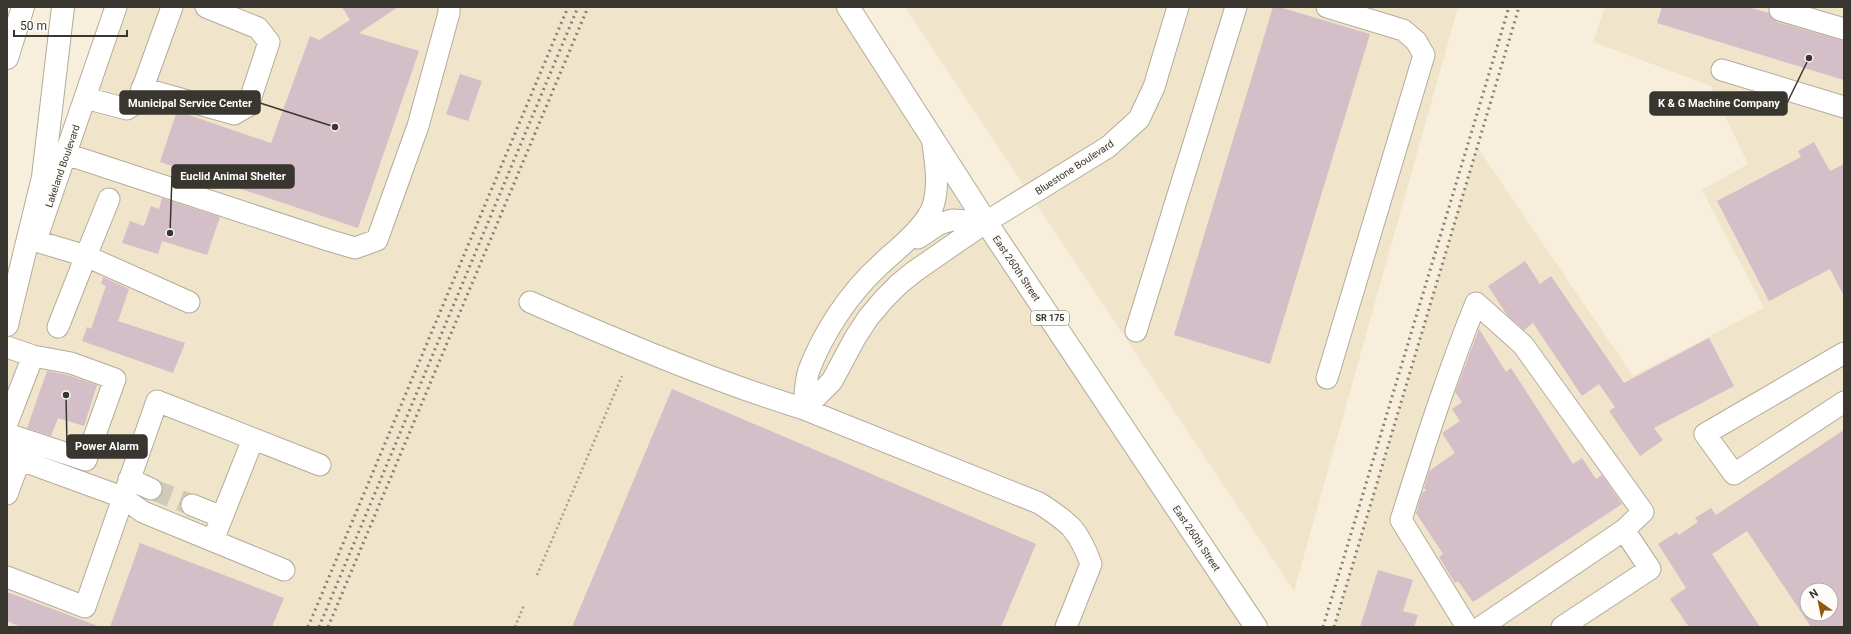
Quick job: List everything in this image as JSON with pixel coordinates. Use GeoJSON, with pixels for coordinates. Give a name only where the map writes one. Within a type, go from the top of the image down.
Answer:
{"type":"FeatureCollection","features":[{"type":"Feature","properties":{"kind":"main road"},"geometry":{"type":"LineString","coordinates":[[7,58],[23,7]]}},
{"type":"Feature","properties":{"kind":"main road"},"geometry":{"type":"LineString","coordinates":[[7,325],[43,177],[63,7]]}},
{"type":"Feature","properties":{"kind":"main road","name":"East 260th Street"},"geometry":{"type":"LineString","coordinates":[[848,7],[986,222],[1256,627]]}},
{"type":"Feature","properties":{"kind":"street","name":"Lakeland Boulevard"},"geometry":{"type":"LineString","coordinates":[[7,325],[116,7]]}},
{"type":"Feature","properties":{"kind":"street"},"geometry":{"type":"LineString","coordinates":[[85,98],[127,109],[138,101],[172,7]]}},
{"type":"Feature","properties":{"kind":"street"},"geometry":{"type":"LineString","coordinates":[[142,88],[234,114],[248,106],[269,42],[258,28],[235,13],[206,7]]}},
{"type":"Feature","properties":{"kind":"street"},"geometry":{"type":"LineString","coordinates":[[66,154],[355,248],[377,240],[418,126],[449,13],[449,7]]}},
{"type":"Feature","properties":{"kind":"street","name":"Bluestone Boulevard"},"geometry":{"type":"LineString","coordinates":[[804,409],[832,381],[855,338],[868,318],[884,299],[915,271],[986,222],[1108,147],[1139,119],[1154,87],[1178,7]]}},
{"type":"Feature","properties":{"kind":"street"},"geometry":{"type":"LineString","coordinates":[[1136,331],[1236,7]]}},
{"type":"Feature","properties":{"kind":"street"},"geometry":{"type":"LineString","coordinates":[[1327,7],[1403,30],[1416,41],[1424,54],[1327,378]]}},
{"type":"Feature","properties":{"kind":"street"},"geometry":{"type":"LineString","coordinates":[[1780,10],[1844,29]]}},
{"type":"Feature","properties":{"kind":"street"},"geometry":{"type":"LineString","coordinates":[[1722,70],[1844,107]]}},
{"type":"Feature","properties":{"kind":"street"},"geometry":{"type":"LineString","coordinates":[[804,409],[808,371],[829,329],[852,295],[926,221],[937,192],[936,167],[932,137]]}},
{"type":"Feature","properties":{"kind":"street"},"geometry":{"type":"LineString","coordinates":[[58,328],[109,199]]}},
{"type":"Feature","properties":{"kind":"street"},"geometry":{"type":"LineString","coordinates":[[891,255],[939,224],[952,220],[986,222]]}},
{"type":"Feature","properties":{"kind":"street"},"geometry":{"type":"LineString","coordinates":[[36,241],[86,256],[189,302]]}},
{"type":"Feature","properties":{"kind":"street"},"geometry":{"type":"LineString","coordinates":[[530,302],[696,370],[768,398],[804,409],[1039,503],[1067,522],[1083,542],[1091,564],[1068,626]]}},
{"type":"Feature","properties":{"kind":"street"},"geometry":{"type":"LineString","coordinates":[[1467,627],[1401,520],[1458,346],[1476,303],[1523,345],[1643,512],[1624,530],[1505,621],[1481,627]]}},
{"type":"Feature","properties":{"kind":"street"},"geometry":{"type":"LineString","coordinates":[[7,347],[33,356],[71,363],[115,379],[86,460],[7,434]]}},
{"type":"Feature","properties":{"kind":"street"},"geometry":{"type":"LineString","coordinates":[[1844,353],[1705,434],[1734,474],[1844,402]]}},
{"type":"Feature","properties":{"kind":"street"},"geometry":{"type":"LineString","coordinates":[[7,423],[33,356]]}},
{"type":"Feature","properties":{"kind":"street"},"geometry":{"type":"LineString","coordinates":[[7,577],[86,607],[125,488],[157,401],[320,465]]}},
{"type":"Feature","properties":{"kind":"street"},"geometry":{"type":"LineString","coordinates":[[213,540],[253,439]]}},
{"type":"Feature","properties":{"kind":"street"},"geometry":{"type":"LineString","coordinates":[[7,494],[14,457],[125,488],[151,489]]}},
{"type":"Feature","properties":{"kind":"street"},"geometry":{"type":"LineString","coordinates":[[125,488],[143,512],[284,570]]}},
{"type":"Feature","properties":{"kind":"street"},"geometry":{"type":"LineString","coordinates":[[192,505],[222,517]]}},
{"type":"Feature","properties":{"kind":"street"},"geometry":{"type":"LineString","coordinates":[[1562,627],[1650,569],[1624,530]]}},
{"type":"Feature","properties":{"kind":"path"},"geometry":{"type":"LineString","coordinates":[[537,574],[622,376]]}},
{"type":"Feature","properties":{"kind":"path"},"geometry":{"type":"LineString","coordinates":[[515,627],[524,605]]}},
{"type":"Feature","properties":{"kind":"shaded area"},"geometry":{"type":"Polygon","coordinates":[[[116,7],[848,7],[1256,627],[7,627],[7,326],[116,7]]]}},
{"type":"Feature","properties":{"kind":"shaded area"},"geometry":{"type":"Polygon","coordinates":[[[905,7],[1458,7],[1294,591],[905,7]]]}},
{"type":"Feature","properties":{"kind":"shaded area"},"geometry":{"type":"Polygon","coordinates":[[[1605,7],[1844,7],[1844,627],[1334,627],[1477,147],[1633,376],[1764,308],[1702,190],[1748,164],[1711,86],[1593,42],[1605,7]]]}},
{"type":"Feature","properties":{"kind":"building"},"geometry":{"type":"Polygon","coordinates":[[[342,7],[398,7],[359,33],[419,51],[358,228],[160,162],[177,111],[271,143],[310,36],[319,40],[350,20],[342,7]]]}},
{"type":"Feature","properties":{"kind":"building"},"geometry":{"type":"Polygon","coordinates":[[[1273,7],[1279,7],[1370,34],[1270,364],[1174,335],[1273,7]]]}},
{"type":"Feature","properties":{"kind":"building"},"geometry":{"type":"Polygon","coordinates":[[[1662,7],[1748,7],[1769,13],[1777,22],[1844,41],[1844,80],[1657,23],[1662,7]]]}},
{"type":"Feature","properties":{"kind":"building"},"geometry":{"type":"Polygon","coordinates":[[[460,74],[482,81],[468,121],[446,114],[460,74]]]}},
{"type":"Feature","properties":{"kind":"building"},"geometry":{"type":"Polygon","coordinates":[[[1814,142],[1830,171],[1844,164],[1844,296],[1830,269],[1769,301],[1717,201],[1801,157],[1798,151],[1814,142]]]}},
{"type":"Feature","properties":{"kind":"building"},"geometry":{"type":"Polygon","coordinates":[[[162,198],[220,217],[207,255],[162,241],[158,254],[122,243],[130,221],[144,226],[151,206],[159,209],[162,198]]]}},
{"type":"Feature","properties":{"kind":"building"},"geometry":{"type":"Polygon","coordinates":[[[1525,261],[1540,284],[1551,276],[1624,383],[1709,338],[1734,386],[1654,428],[1663,440],[1640,456],[1609,411],[1615,407],[1599,384],[1582,396],[1533,323],[1524,330],[1507,315],[1488,286],[1525,261]]]}},
{"type":"Feature","properties":{"kind":"building"},"geometry":{"type":"Polygon","coordinates":[[[103,277],[129,289],[118,321],[185,343],[173,373],[82,341],[87,327],[91,329],[106,286],[101,284],[103,277]]]}},
{"type":"Feature","properties":{"kind":"building"},"geometry":{"type":"Polygon","coordinates":[[[1479,329],[1506,372],[1511,368],[1573,464],[1582,458],[1596,479],[1602,475],[1622,504],[1473,602],[1458,581],[1455,583],[1439,557],[1443,554],[1416,513],[1422,493],[1426,490],[1424,488],[1429,471],[1455,453],[1442,433],[1460,421],[1452,409],[1462,402],[1455,392],[1479,329]]]}},
{"type":"Feature","properties":{"kind":"building"},"geometry":{"type":"Polygon","coordinates":[[[47,371],[68,375],[97,385],[84,426],[58,418],[51,436],[27,428],[47,371]]]}},
{"type":"Feature","properties":{"kind":"building"},"geometry":{"type":"Polygon","coordinates":[[[672,389],[1036,544],[1001,627],[572,627],[672,389]]]}},
{"type":"Feature","properties":{"kind":"building"},"geometry":{"type":"Polygon","coordinates":[[[1844,430],[1844,627],[1811,627],[1808,622],[1839,622],[1839,582],[1799,582],[1799,609],[1747,531],[1712,554],[1760,627],[1689,627],[1670,599],[1686,588],[1658,544],[1677,532],[1679,535],[1698,522],[1695,518],[1711,508],[1716,515],[1844,430]]]}},
{"type":"Feature","properties":{"kind":"building"},"geometry":{"type":"Polygon","coordinates":[[[140,543],[284,598],[272,627],[110,627],[140,543]]]}},
{"type":"Feature","properties":{"kind":"building"},"geometry":{"type":"Polygon","coordinates":[[[1378,570],[1413,580],[1403,611],[1418,615],[1414,627],[1360,627],[1378,570]]]}},
{"type":"Feature","properties":{"kind":"building"},"geometry":{"type":"Polygon","coordinates":[[[7,592],[98,627],[21,627],[7,621],[7,592]]]}},
{"type":"Feature","properties":{"kind":"tunnel"},"geometry":{"type":"LineString","coordinates":[[151,489],[192,505]]}},
{"type":"Feature","properties":{"kind":"railway"},"geometry":{"type":"LineString","coordinates":[[308,627],[568,7]]}},
{"type":"Feature","properties":{"kind":"railway"},"geometry":{"type":"LineString","coordinates":[[319,627],[578,7]]}},
{"type":"Feature","properties":{"kind":"railway"},"geometry":{"type":"LineString","coordinates":[[328,627],[588,7]]}},
{"type":"Feature","properties":{"kind":"railway"},"geometry":{"type":"LineString","coordinates":[[1323,627],[1509,7]]}},
{"type":"Feature","properties":{"kind":"railway"},"geometry":{"type":"LineString","coordinates":[[1334,627],[1519,7]]}},
{"type":"Feature","properties":{"kind":"place","name":"K & G Machine Company"},"geometry":{"type":"Point","coordinates":[1809,58]}},
{"type":"Feature","properties":{"kind":"place","name":"Municipal Service Center"},"geometry":{"type":"Point","coordinates":[335,127]}},
{"type":"Feature","properties":{"kind":"place","name":"Euclid Animal Shelter"},"geometry":{"type":"Point","coordinates":[170,233]}},
{"type":"Feature","properties":{"kind":"place","name":"Power Alarm"},"geometry":{"type":"Point","coordinates":[66,395]}}]}
